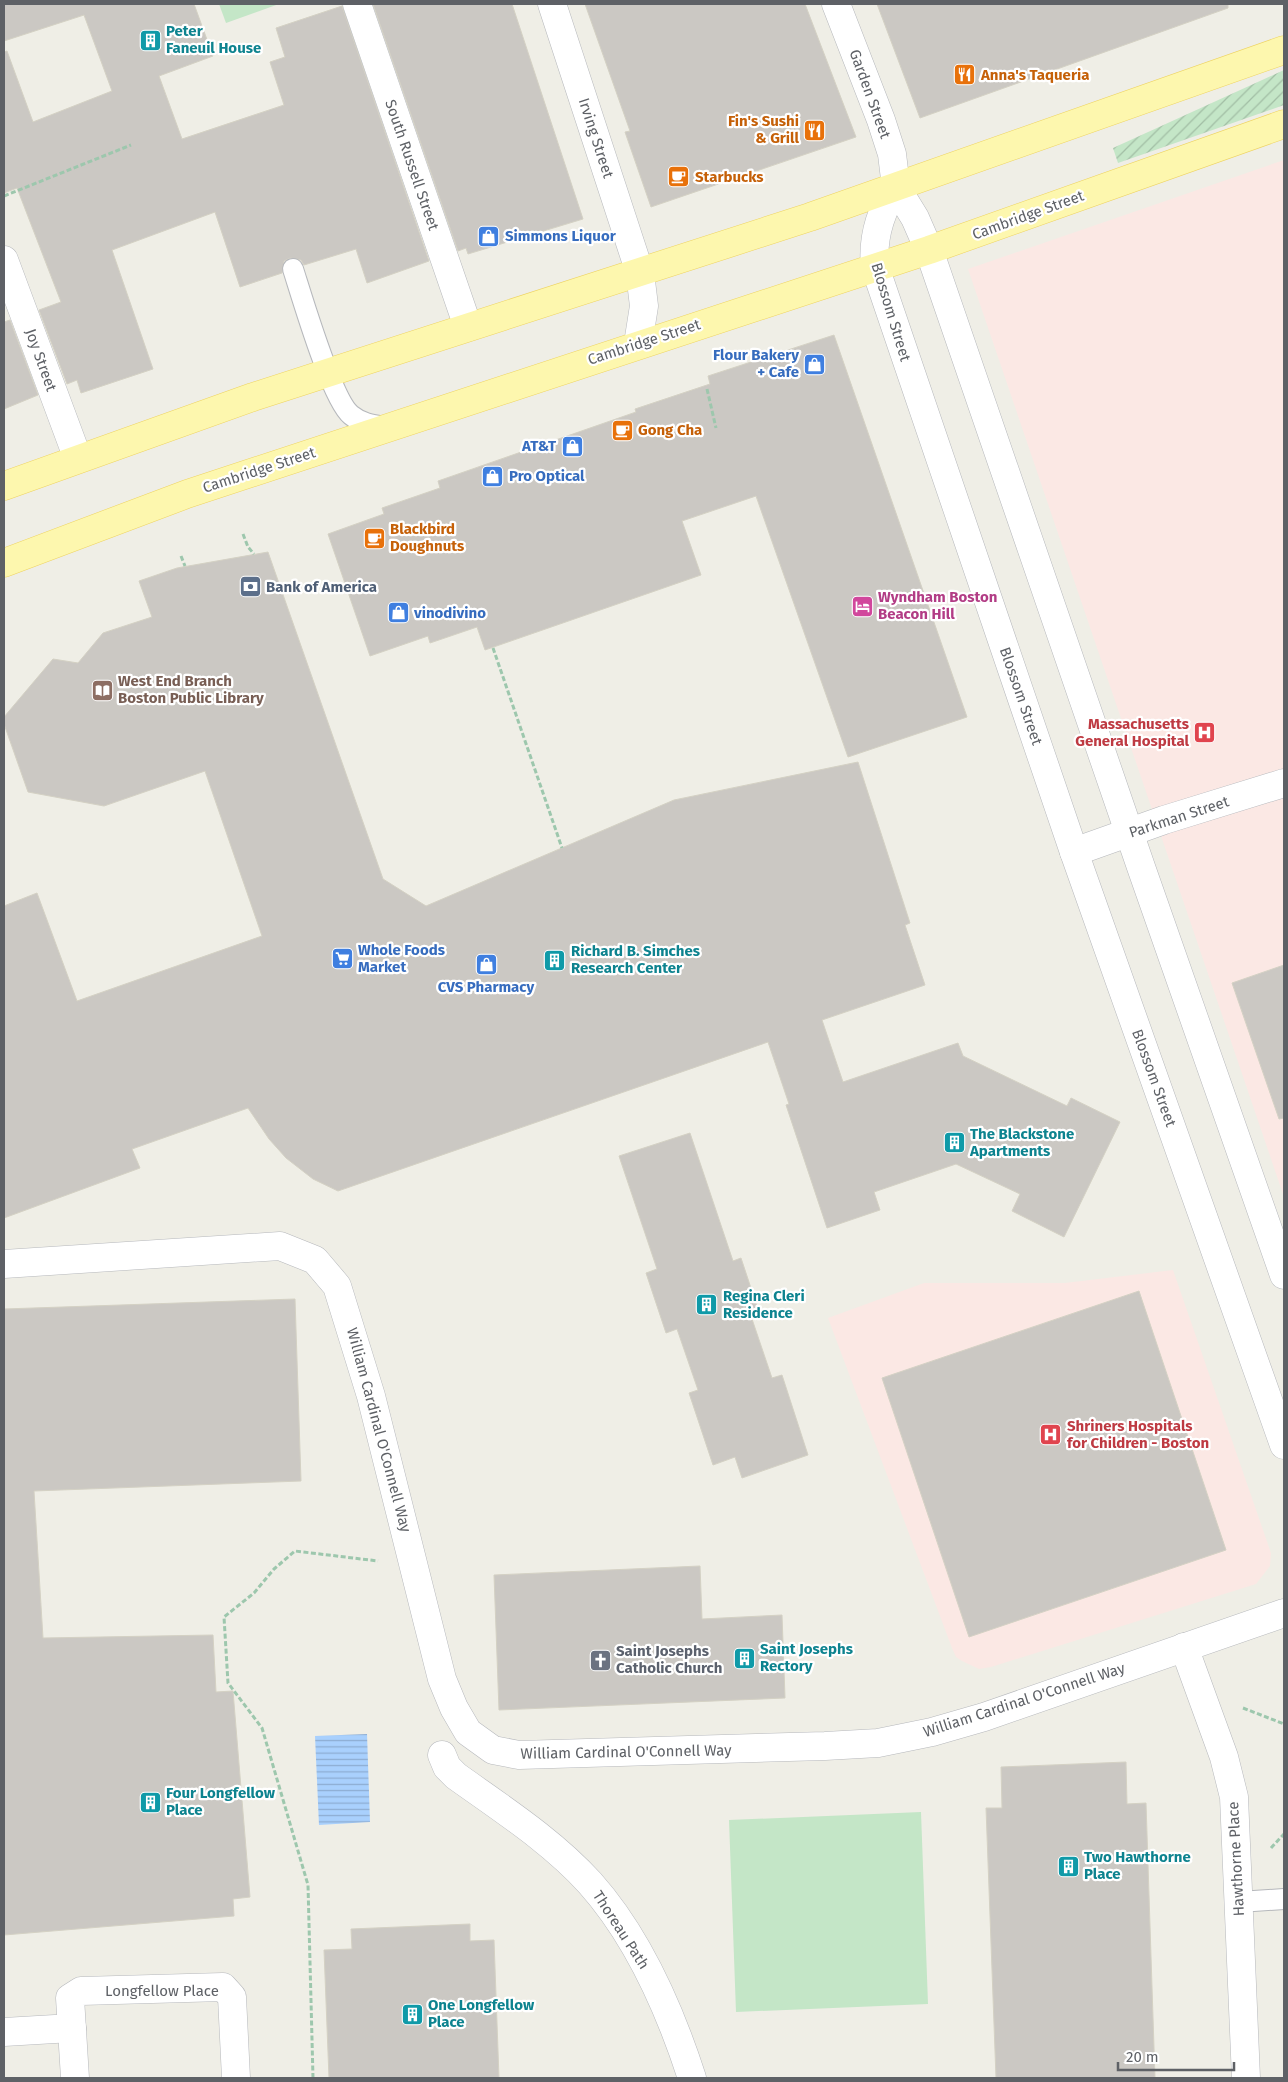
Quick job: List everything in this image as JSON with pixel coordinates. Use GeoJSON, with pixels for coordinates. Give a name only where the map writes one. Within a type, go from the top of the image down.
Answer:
{"type":"FeatureCollection","features":[{"type":"Feature","properties":{"kind":"main road"},"geometry":{"type":"LineString","coordinates":[[4,486],[468,326],[640,273],[896,187],[1284,50]]}},
{"type":"Feature","properties":{"kind":"main road","name":"Cambridge Street"},"geometry":{"type":"LineString","coordinates":[[4,562],[151,506],[638,344],[929,250],[1284,124]]}},
{"type":"Feature","properties":{"kind":"street","name":"South Russell Street"},"geometry":{"type":"LineString","coordinates":[[356,4],[468,326]]}},
{"type":"Feature","properties":{"kind":"street","name":"Irving Street"},"geometry":{"type":"LineString","coordinates":[[552,4],[640,273],[644,306],[638,344]]}},
{"type":"Feature","properties":{"kind":"street","name":"Garden Street"},"geometry":{"type":"LineString","coordinates":[[836,4],[882,120],[892,154],[896,187]]}},
{"type":"Feature","properties":{"kind":"street"},"geometry":{"type":"LineString","coordinates":[[896,187],[915,218],[929,250],[1129,833],[1284,1275]]}},
{"type":"Feature","properties":{"kind":"street","name":"Blossom Street"},"geometry":{"type":"LineString","coordinates":[[896,187],[888,199],[878,224],[874,254],[875,267],[1074,852],[1284,1445]]}},
{"type":"Feature","properties":{"kind":"street","name":"Joy Street"},"geometry":{"type":"LineString","coordinates":[[4,260],[78,459]]}},
{"type":"Feature","properties":{"kind":"street","name":"Parkman Street"},"geometry":{"type":"LineString","coordinates":[[1074,852],[1284,783]]}},
{"type":"Feature","properties":{"kind":"street","name":"William Cardinal O'Connell Way"},"geometry":{"type":"LineString","coordinates":[[4,1264],[280,1246],[315,1260],[337,1286],[350,1324],[403,1517],[442,1679],[454,1708],[468,1732],[493,1750],[518,1755],[873,1744],[932,1732],[984,1717],[1284,1613]]}},
{"type":"Feature","properties":{"kind":"street","name":"Hawthorne Place"},"geometry":{"type":"LineString","coordinates":[[1184,1647],[1230,1778],[1235,1813],[1246,2078]]}},
{"type":"Feature","properties":{"kind":"street","name":"Thoreau Path"},"geometry":{"type":"LineString","coordinates":[[442,1755],[447,1767],[456,1776],[560,1854],[604,1901],[631,1940],[663,2000],[692,2078]]}},
{"type":"Feature","properties":{"kind":"street","name":"Longfellow Place"},"geometry":{"type":"LineString","coordinates":[[75,2078],[70,1998],[81,1991],[223,1987],[232,1997],[236,2078]]}},
{"type":"Feature","properties":{"kind":"street"},"geometry":{"type":"LineString","coordinates":[[4,2032],[72,2028]]}},
{"type":"Feature","properties":{"kind":"lane"},"geometry":{"type":"LineString","coordinates":[[293,269],[328,373],[342,404],[350,414],[364,423],[387,427]]}},
{"type":"Feature","properties":{"kind":"lane"},"geometry":{"type":"LineString","coordinates":[[1239,1902],[1284,1900]]}},
{"type":"Feature","properties":{"kind":"path"},"geometry":{"type":"LineString","coordinates":[[4,196],[131,145]]}},
{"type":"Feature","properties":{"kind":"path"},"geometry":{"type":"LineString","coordinates":[[707,389],[716,428]]}},
{"type":"Feature","properties":{"kind":"path"},"geometry":{"type":"LineString","coordinates":[[243,534],[248,547],[254,554]]}},
{"type":"Feature","properties":{"kind":"path"},"geometry":{"type":"LineString","coordinates":[[181,556],[185,566]]}},
{"type":"Feature","properties":{"kind":"path"},"geometry":{"type":"LineString","coordinates":[[492,648],[562,848]]}},
{"type":"Feature","properties":{"kind":"path"},"geometry":{"type":"LineString","coordinates":[[313,2078],[308,1885],[262,1728],[228,1683],[224,1617],[254,1593],[274,1569],[295,1551],[382,1562]]}},
{"type":"Feature","properties":{"kind":"shaded area","name":"Massachusetts General Hospital"},"geometry":{"type":"Polygon","coordinates":[[[1284,160],[1284,1197],[968,269],[1284,160]]]}},
{"type":"Feature","properties":{"kind":"shaded area","name":"Shriners Hospitals for Children - Boston"},"geometry":{"type":"Polygon","coordinates":[[[1173,1270],[1271,1553],[1270,1566],[1256,1584],[991,1667],[979,1669],[962,1661],[956,1657],[952,1648],[828,1318],[924,1283],[1065,1283],[1173,1270]]]}},
{"type":"Feature","properties":{"kind":"green space"},"geometry":{"type":"Polygon","coordinates":[[[219,4],[279,4],[226,23],[219,4]]]}},
{"type":"Feature","properties":{"kind":"green space"},"geometry":{"type":"Polygon","coordinates":[[[1284,70],[1284,105],[1118,163],[1113,148],[1284,70]]]}},
{"type":"Feature","properties":{"kind":"green space"},"geometry":{"type":"Polygon","coordinates":[[[921,1812],[928,2004],[736,2012],[729,1820],[921,1812]]]}},
{"type":"Feature","properties":{"kind":"water"},"geometry":{"type":"Polygon","coordinates":[[[367,1734],[370,1822],[319,1825],[315,1736],[367,1734]]]}},
{"type":"Feature","properties":{"kind":"building"},"geometry":{"type":"Polygon","coordinates":[[[4,4],[194,4],[213,56],[159,76],[182,139],[284,105],[270,62],[285,57],[276,28],[342,6],[429,261],[367,283],[356,249],[304,265],[301,260],[290,258],[284,261],[282,273],[240,287],[215,212],[112,250],[153,369],[81,393],[77,380],[67,384],[39,310],[61,302],[17,188],[4,193],[4,52],[7,51],[33,122],[112,91],[84,15],[4,41],[4,4]]]}},
{"type":"Feature","properties":{"kind":"building"},"geometry":{"type":"Polygon","coordinates":[[[373,4],[512,4],[583,219],[468,254],[466,248],[458,251],[373,4]]]}},
{"type":"Feature","properties":{"kind":"building"},"geometry":{"type":"Polygon","coordinates":[[[585,4],[805,4],[856,137],[651,207],[625,132],[630,131],[585,4]]]}},
{"type":"Feature","properties":{"kind":"building"},"geometry":{"type":"Polygon","coordinates":[[[877,4],[1228,4],[1228,8],[920,118],[877,4]]]}},
{"type":"Feature","properties":{"kind":"building"},"geometry":{"type":"Polygon","coordinates":[[[10,320],[38,395],[4,409],[4,322],[10,320]]]}},
{"type":"Feature","properties":{"kind":"building"},"geometry":{"type":"Polygon","coordinates":[[[834,335],[967,717],[848,757],[756,496],[682,521],[701,575],[485,650],[477,627],[430,643],[428,636],[370,656],[328,534],[384,514],[382,508],[440,488],[438,481],[636,412],[635,409],[710,384],[708,376],[834,335]]]}},
{"type":"Feature","properties":{"kind":"building"},"geometry":{"type":"Polygon","coordinates":[[[268,552],[383,879],[426,906],[674,800],[858,762],[910,923],[905,925],[925,985],[822,1020],[843,1082],[958,1043],[963,1056],[1067,1106],[1071,1098],[1120,1122],[1064,1237],[1012,1211],[1020,1194],[956,1164],[874,1192],[880,1210],[827,1228],[786,1105],[789,1104],[768,1042],[338,1191],[313,1179],[286,1158],[269,1139],[248,1108],[132,1149],[140,1168],[4,1218],[4,906],[37,893],[77,1001],[262,936],[205,771],[104,806],[28,792],[4,724],[4,717],[53,659],[78,663],[103,633],[152,617],[139,581],[177,568],[268,552]]]}},
{"type":"Feature","properties":{"kind":"building"},"geometry":{"type":"Polygon","coordinates":[[[1284,965],[1284,1118],[1279,1119],[1232,983],[1284,965]]]}},
{"type":"Feature","properties":{"kind":"building","name":"Regina Cleri Residence"},"geometry":{"type":"Polygon","coordinates":[[[690,1133],[733,1261],[741,1258],[759,1313],[751,1316],[772,1378],[782,1375],[808,1455],[742,1478],[735,1457],[713,1465],[689,1393],[698,1390],[677,1329],[666,1333],[646,1273],[657,1269],[619,1156],[690,1133]]]}},
{"type":"Feature","properties":{"kind":"building","name":"Shriners Hospitals for Children - Boston"},"geometry":{"type":"Polygon","coordinates":[[[1139,1291],[1226,1550],[969,1637],[882,1378],[1139,1291]]]}},
{"type":"Feature","properties":{"kind":"building"},"geometry":{"type":"Polygon","coordinates":[[[295,1299],[301,1481],[34,1491],[43,1638],[213,1635],[216,1692],[233,1691],[250,1897],[233,1899],[234,1916],[4,1935],[4,1309],[295,1299]]]}},
{"type":"Feature","properties":{"kind":"building","name":"Saint Josephs Catholic Church"},"geometry":{"type":"Polygon","coordinates":[[[700,1566],[702,1619],[782,1615],[785,1698],[499,1710],[494,1575],[700,1566]]]}},
{"type":"Feature","properties":{"kind":"building","name":"Two Hawthorne Place"},"geometry":{"type":"Polygon","coordinates":[[[1126,1762],[1127,1804],[1146,1803],[1155,2078],[996,2078],[986,1808],[1002,1808],[1001,1767],[1126,1762]]]}},
{"type":"Feature","properties":{"kind":"building","name":"One Longfellow Place"},"geometry":{"type":"Polygon","coordinates":[[[470,1924],[470,1941],[494,1940],[499,2078],[329,2078],[324,1950],[352,1949],[351,1929],[470,1924]]]}},
{"type":"Feature","properties":{"kind":"place","name":"Peter Faneuil House"},"geometry":{"type":"Point","coordinates":[150,40]}},
{"type":"Feature","properties":{"kind":"place","name":"Anna's Taqueria"},"geometry":{"type":"Point","coordinates":[965,75]}},
{"type":"Feature","properties":{"kind":"place","name":"Fin's Sushi & Grill"},"geometry":{"type":"Point","coordinates":[815,130]}},
{"type":"Feature","properties":{"kind":"place","name":"Starbucks"},"geometry":{"type":"Point","coordinates":[679,177]}},
{"type":"Feature","properties":{"kind":"place","name":"Simmons Liquor"},"geometry":{"type":"Point","coordinates":[489,236]}},
{"type":"Feature","properties":{"kind":"place","name":"Flour Bakery + Cafe"},"geometry":{"type":"Point","coordinates":[815,364]}},
{"type":"Feature","properties":{"kind":"place","name":"Gong Cha"},"geometry":{"type":"Point","coordinates":[622,430]}},
{"type":"Feature","properties":{"kind":"place","name":"AT&T"},"geometry":{"type":"Point","coordinates":[572,446]}},
{"type":"Feature","properties":{"kind":"place","name":"Pro Optical"},"geometry":{"type":"Point","coordinates":[493,476]}},
{"type":"Feature","properties":{"kind":"place","name":"Blackbird Doughnuts"},"geometry":{"type":"Point","coordinates":[374,538]}},
{"type":"Feature","properties":{"kind":"place","name":"Bank of America"},"geometry":{"type":"Point","coordinates":[250,587]}},
{"type":"Feature","properties":{"kind":"place","name":"Wyndham Boston Beacon Hill"},"geometry":{"type":"Point","coordinates":[862,606]}},
{"type":"Feature","properties":{"kind":"place","name":"vinodivino"},"geometry":{"type":"Point","coordinates":[398,613]}},
{"type":"Feature","properties":{"kind":"place","name":"West End Branch Boston Public Library"},"geometry":{"type":"Point","coordinates":[102,690]}},
{"type":"Feature","properties":{"kind":"place","name":"Massachusetts General Hospital"},"geometry":{"type":"Point","coordinates":[1205,733]}},
{"type":"Feature","properties":{"kind":"place","name":"Whole Foods Market"},"geometry":{"type":"Point","coordinates":[342,959]}},
{"type":"Feature","properties":{"kind":"place","name":"Richard B. Simches Research Center"},"geometry":{"type":"Point","coordinates":[555,960]}},
{"type":"Feature","properties":{"kind":"place","name":"CVS Pharmacy"},"geometry":{"type":"Point","coordinates":[486,964]}},
{"type":"Feature","properties":{"kind":"place","name":"The Blackstone Apartments"},"geometry":{"type":"Point","coordinates":[954,1143]}},
{"type":"Feature","properties":{"kind":"place","name":"Regina Cleri Residence"},"geometry":{"type":"Point","coordinates":[707,1305]}},
{"type":"Feature","properties":{"kind":"place","name":"Shriners Hospitals for Children - Boston"},"geometry":{"type":"Point","coordinates":[1051,1435]}},
{"type":"Feature","properties":{"kind":"place","name":"Saint Josephs Rectory"},"geometry":{"type":"Point","coordinates":[744,1658]}},
{"type":"Feature","properties":{"kind":"place","name":"Saint Josephs Catholic Church"},"geometry":{"type":"Point","coordinates":[600,1660]}},
{"type":"Feature","properties":{"kind":"place","name":"Four Longfellow Place"},"geometry":{"type":"Point","coordinates":[150,1802]}},
{"type":"Feature","properties":{"kind":"place","name":"Two Hawthorne Place"},"geometry":{"type":"Point","coordinates":[1068,1866]}},
{"type":"Feature","properties":{"kind":"place","name":"One Longfellow Place"},"geometry":{"type":"Point","coordinates":[412,2014]}}]}
